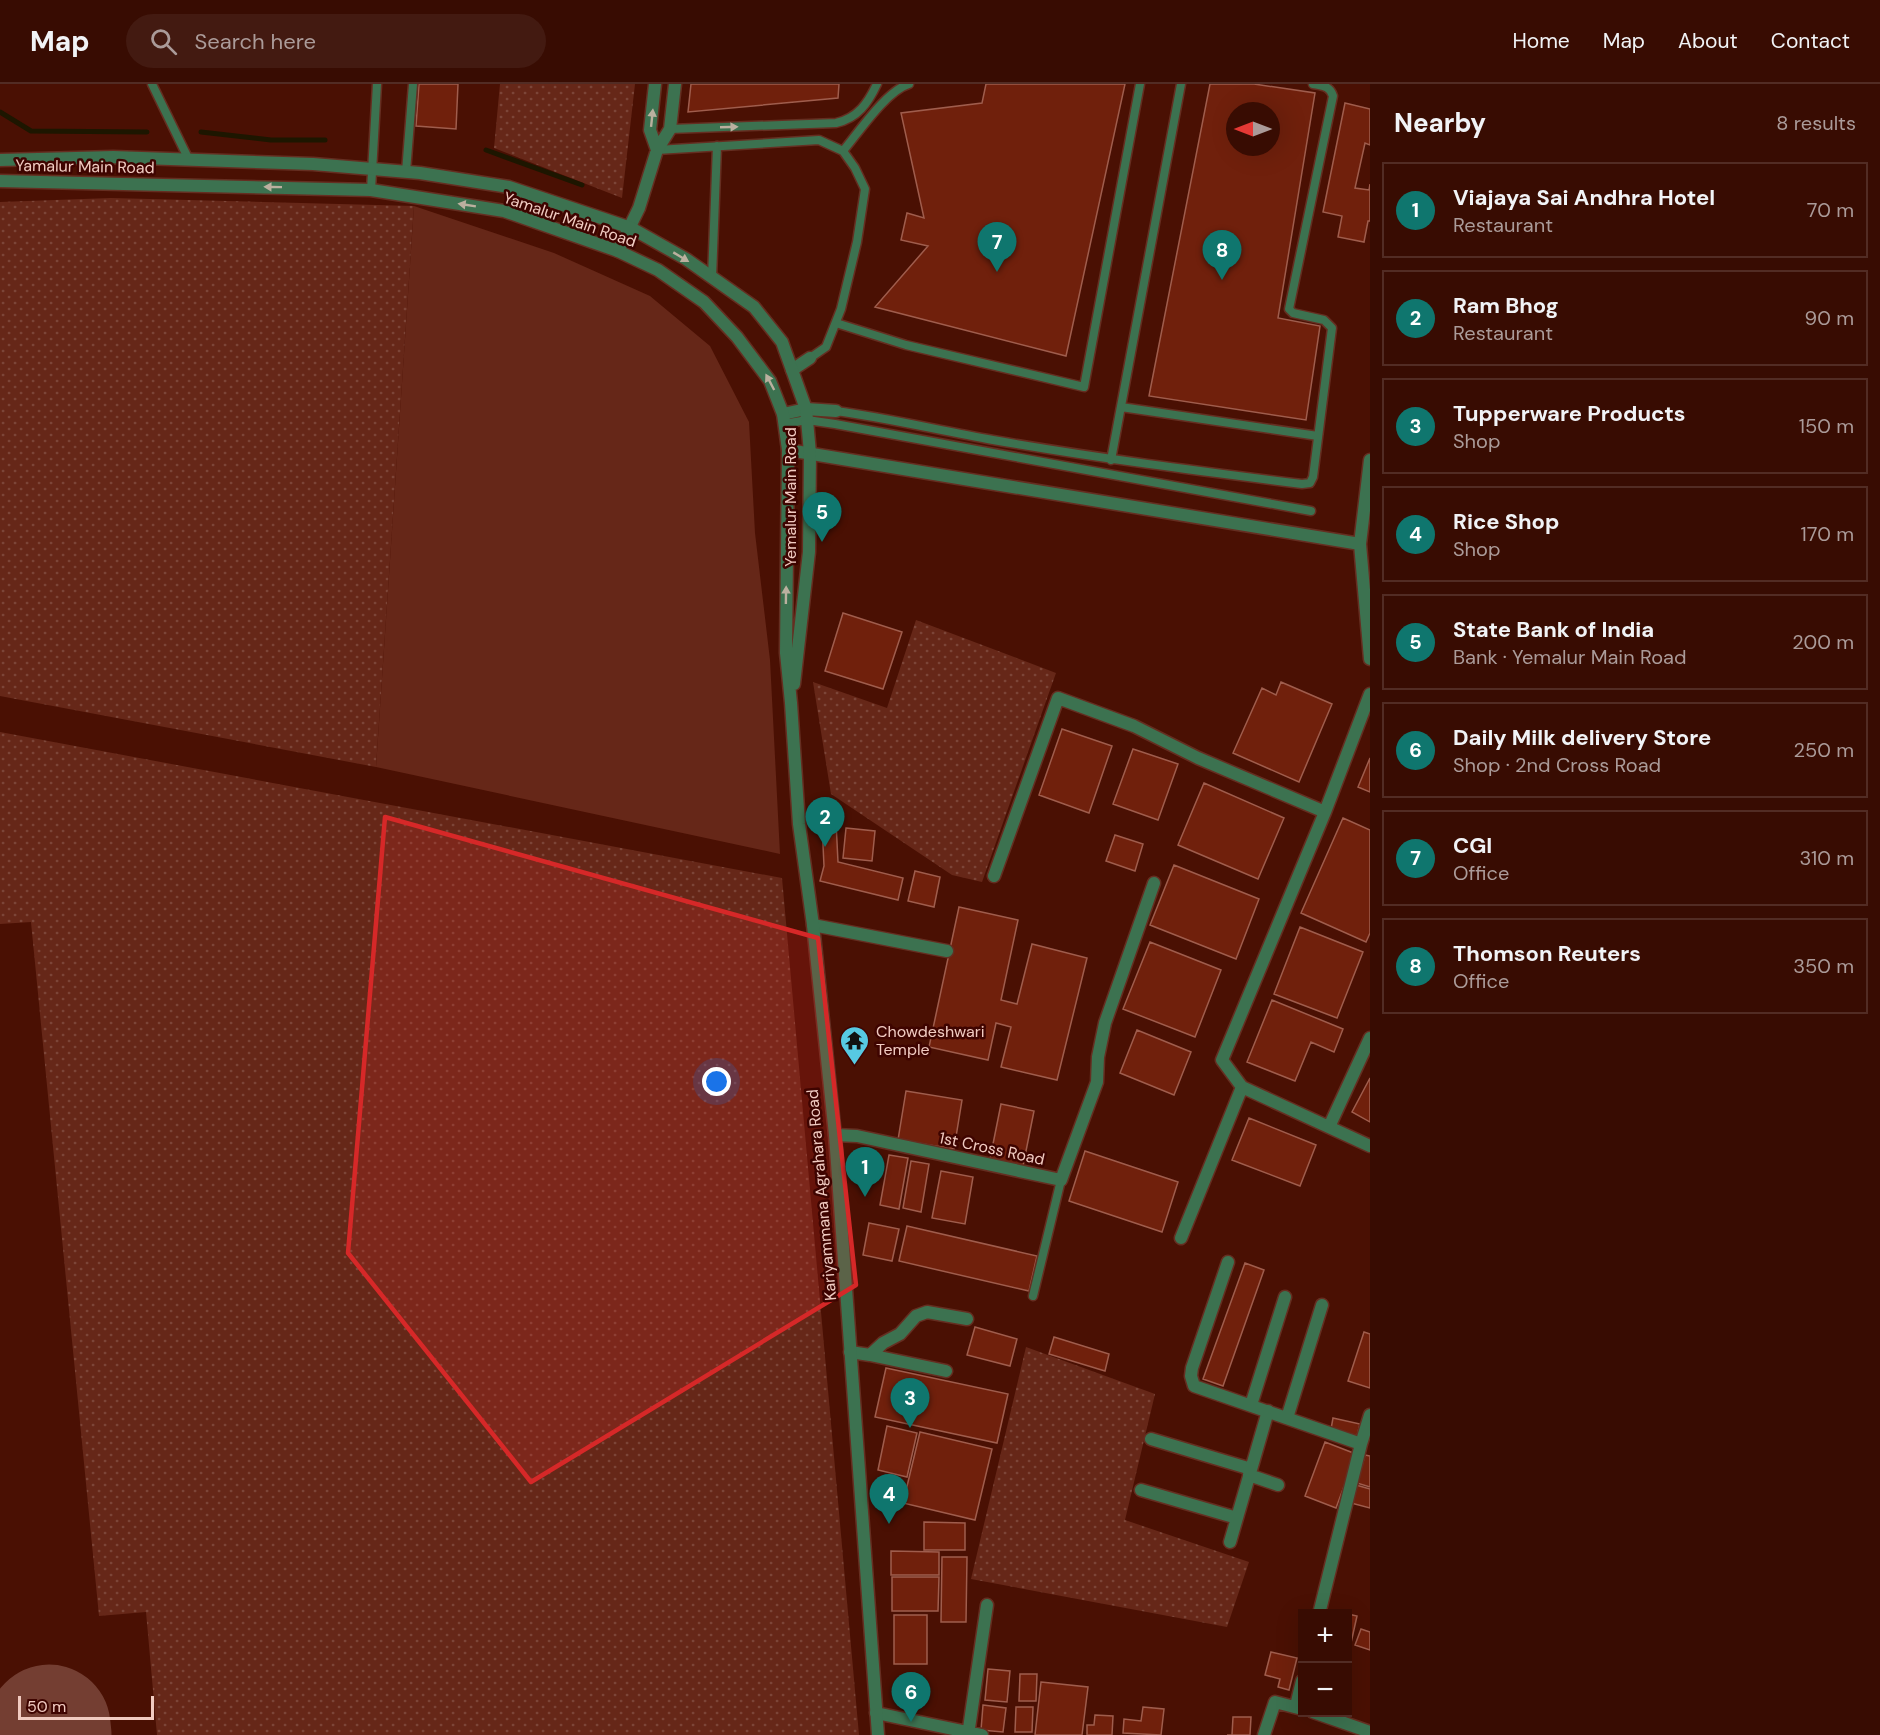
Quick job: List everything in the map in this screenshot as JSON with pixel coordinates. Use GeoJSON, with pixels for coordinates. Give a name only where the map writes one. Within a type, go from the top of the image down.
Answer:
{"type":"FeatureCollection","features":[{"type":"Feature","properties":{"kind":"street"},"geometry":{"type":"LineString","coordinates":[[655,84],[650,130],[657,150]]}},
{"type":"Feature","properties":{"kind":"street"},"geometry":{"type":"LineString","coordinates":[[618,251],[639,208],[657,150],[670,129],[675,84]]}},
{"type":"Feature","properties":{"kind":"street","name":"Yamalur Main Road"},"geometry":{"type":"LineString","coordinates":[[0,160],[113,157],[373,168],[509,187],[631,228]]}},
{"type":"Feature","properties":{"kind":"street","name":"Yamalur Main Road"},"geometry":{"type":"LineString","coordinates":[[0,180],[371,190],[504,211],[618,251],[658,270],[704,302],[737,337],[770,381],[784,419],[788,450],[786,653]]}},
{"type":"Feature","properties":{"kind":"street","name":"Yemalur Main Road"},"geometry":{"type":"LineString","coordinates":[[631,228],[686,259],[754,307],[782,342],[792,370],[806,414],[810,453],[809,552],[791,703]]}},
{"type":"Feature","properties":{"kind":"street"},"geometry":{"type":"LineString","coordinates":[[792,370],[810,358]]}},
{"type":"Feature","properties":{"kind":"street"},"geometry":{"type":"LineString","coordinates":[[784,419],[836,411]]}},
{"type":"Feature","properties":{"kind":"street"},"geometry":{"type":"LineString","coordinates":[[788,450],[1360,544]]}},
{"type":"Feature","properties":{"kind":"street"},"geometry":{"type":"LineString","coordinates":[[1370,462],[1360,544],[1370,659]]}},
{"type":"Feature","properties":{"kind":"street","name":"Kariyammana Agrahara Road"},"geometry":{"type":"LineString","coordinates":[[786,653],[799,824],[813,925],[835,1135],[878,1735]]}},
{"type":"Feature","properties":{"kind":"street"},"geometry":{"type":"LineString","coordinates":[[1370,694],[1325,812],[1222,1060],[1242,1087],[1370,1146]]}},
{"type":"Feature","properties":{"kind":"street"},"geometry":{"type":"LineString","coordinates":[[994,876],[1058,698],[1134,726],[1198,758],[1325,812]]}},
{"type":"Feature","properties":{"kind":"street"},"geometry":{"type":"LineString","coordinates":[[1061,1180],[1097,1082],[1098,1057],[1105,1023],[1154,883]]}},
{"type":"Feature","properties":{"kind":"street"},"geometry":{"type":"LineString","coordinates":[[813,925],[947,951]]}},
{"type":"Feature","properties":{"kind":"street"},"geometry":{"type":"LineString","coordinates":[[1329,1127],[1370,1038]]}},
{"type":"Feature","properties":{"kind":"street"},"geometry":{"type":"LineString","coordinates":[[1181,1238],[1242,1087]]}},
{"type":"Feature","properties":{"kind":"street","name":"1st Cross Road"},"geometry":{"type":"LineString","coordinates":[[835,1135],[857,1136],[1061,1180]]}},
{"type":"Feature","properties":{"kind":"street"},"geometry":{"type":"LineString","coordinates":[[1228,1263],[1191,1376],[1194,1386],[1360,1444]]}},
{"type":"Feature","properties":{"kind":"street"},"geometry":{"type":"LineString","coordinates":[[1251,1406],[1285,1297]]}},
{"type":"Feature","properties":{"kind":"street"},"geometry":{"type":"LineString","coordinates":[[1287,1418],[1322,1305]]}},
{"type":"Feature","properties":{"kind":"street"},"geometry":{"type":"LineString","coordinates":[[870,1354],[900,1334],[916,1316],[927,1312],[967,1319]]}},
{"type":"Feature","properties":{"kind":"street"},"geometry":{"type":"LineString","coordinates":[[850,1352],[870,1354],[946,1371]]}},
{"type":"Feature","properties":{"kind":"street"},"geometry":{"type":"LineString","coordinates":[[1230,1542],[1268,1411]]}},
{"type":"Feature","properties":{"kind":"street"},"geometry":{"type":"LineString","coordinates":[[1320,1609],[1360,1444],[1370,1415]]}},
{"type":"Feature","properties":{"kind":"street"},"geometry":{"type":"LineString","coordinates":[[1151,1439],[1250,1472],[1278,1485]]}},
{"type":"Feature","properties":{"kind":"street"},"geometry":{"type":"LineString","coordinates":[[1141,1490],[1237,1518]]}},
{"type":"Feature","properties":{"kind":"street"},"geometry":{"type":"LineString","coordinates":[[968,1734],[987,1605]]}},
{"type":"Feature","properties":{"kind":"street"},"geometry":{"type":"LineString","coordinates":[[1264,1735],[1275,1702],[1298,1708]]}},
{"type":"Feature","properties":{"kind":"street"},"geometry":{"type":"LineString","coordinates":[[876,1713],[968,1734],[982,1735]]}},
{"type":"Feature","properties":{"kind":"street"},"geometry":{"type":"LineString","coordinates":[[1326,1717],[1370,1732]]}},
{"type":"Feature","properties":{"kind":"lane"},"geometry":{"type":"LineString","coordinates":[[152,84],[189,160]]}},
{"type":"Feature","properties":{"kind":"lane"},"geometry":{"type":"LineString","coordinates":[[371,190],[377,84]]}},
{"type":"Feature","properties":{"kind":"lane"},"geometry":{"type":"LineString","coordinates":[[406,172],[412,84]]}},
{"type":"Feature","properties":{"kind":"lane"},"geometry":{"type":"LineString","coordinates":[[670,129],[847,121],[860,112],[870,100],[878,84]]}},
{"type":"Feature","properties":{"kind":"lane"},"geometry":{"type":"LineString","coordinates":[[843,152],[891,94],[909,84]]}},
{"type":"Feature","properties":{"kind":"lane"},"geometry":{"type":"LineString","coordinates":[[836,323],[906,345],[1084,387],[1140,84]]}},
{"type":"Feature","properties":{"kind":"lane"},"geometry":{"type":"LineString","coordinates":[[1111,460],[1181,84]]}},
{"type":"Feature","properties":{"kind":"lane"},"geometry":{"type":"LineString","coordinates":[[836,411],[878,416],[991,440],[1111,460],[1310,483],[1332,328],[1324,320],[1293,313],[1289,309],[1333,96],[1332,90],[1326,86],[1314,84]]}},
{"type":"Feature","properties":{"kind":"lane"},"geometry":{"type":"LineString","coordinates":[[657,150],[819,141],[843,152],[855,168],[865,189],[857,242],[836,323],[826,347],[810,358]]}},
{"type":"Feature","properties":{"kind":"lane"},"geometry":{"type":"LineString","coordinates":[[712,278],[717,146]]}},
{"type":"Feature","properties":{"kind":"lane"},"geometry":{"type":"LineString","coordinates":[[1121,406],[1318,436]]}},
{"type":"Feature","properties":{"kind":"lane"},"geometry":{"type":"LineString","coordinates":[[806,414],[846,426],[1311,511]]}},
{"type":"Feature","properties":{"kind":"lane","name":"1st Cross Road"},"geometry":{"type":"LineString","coordinates":[[1033,1296],[1061,1180]]}},
{"type":"Feature","properties":{"kind":"highlighted area"},"geometry":{"type":"Polygon","coordinates":[[[385,817],[818,938],[856,1285],[531,1482],[348,1253],[385,817]]]}},
{"type":"Feature","properties":{"kind":"shaded area"},"geometry":{"type":"Polygon","coordinates":[[[500,84],[635,84],[622,198],[494,148],[500,84]]]}},
{"type":"Feature","properties":{"kind":"shaded area"},"geometry":{"type":"Polygon","coordinates":[[[111,198],[414,206],[376,767],[0,696],[0,202],[111,198]]]}},
{"type":"Feature","properties":{"kind":"shaded area"},"geometry":{"type":"Polygon","coordinates":[[[414,206],[554,253],[650,296],[710,346],[749,422],[755,533],[770,660],[780,854],[376,767],[414,206]]]}},
{"type":"Feature","properties":{"kind":"shaded area"},"geometry":{"type":"Polygon","coordinates":[[[916,620],[1056,673],[982,882],[952,875],[831,794],[813,682],[887,708],[916,620]]]}},
{"type":"Feature","properties":{"kind":"shaded area"},"geometry":{"type":"Polygon","coordinates":[[[0,732],[782,878],[859,1735],[157,1735],[146,1612],[99,1616],[31,922],[0,924],[0,732]]]}},
{"type":"Feature","properties":{"kind":"shaded area"},"geometry":{"type":"Polygon","coordinates":[[[1026,1347],[1155,1394],[1125,1520],[1249,1562],[1227,1627],[971,1579],[1026,1347]]]}},
{"type":"Feature","properties":{"kind":"building"},"geometry":{"type":"Polygon","coordinates":[[[419,84],[458,84],[456,129],[416,126],[419,84]]]}},
{"type":"Feature","properties":{"kind":"building"},"geometry":{"type":"Polygon","coordinates":[[[691,84],[839,84],[838,98],[688,112],[691,84]]]}},
{"type":"Feature","properties":{"kind":"building"},"geometry":{"type":"Polygon","coordinates":[[[986,84],[1125,84],[1066,356],[875,307],[928,246],[901,240],[907,213],[924,218],[901,113],[982,103],[986,84]]]}},
{"type":"Feature","properties":{"kind":"building"},"geometry":{"type":"Polygon","coordinates":[[[1210,84],[1254,84],[1315,93],[1278,318],[1320,326],[1306,420],[1149,396],[1210,84]]]}},
{"type":"Feature","properties":{"kind":"building"},"geometry":{"type":"Polygon","coordinates":[[[1345,103],[1370,109],[1370,145],[1365,143],[1355,188],[1369,190],[1370,184],[1370,221],[1368,221],[1364,242],[1338,237],[1342,216],[1323,212],[1345,103]]]}},
{"type":"Feature","properties":{"kind":"building"},"geometry":{"type":"Polygon","coordinates":[[[843,613],[902,632],[883,689],[825,671],[843,613]]]}},
{"type":"Feature","properties":{"kind":"building"},"geometry":{"type":"Polygon","coordinates":[[[1281,682],[1332,704],[1299,782],[1233,753],[1262,688],[1276,695],[1281,682]]]}},
{"type":"Feature","properties":{"kind":"building"},"geometry":{"type":"Polygon","coordinates":[[[1062,729],[1112,746],[1089,813],[1039,795],[1062,729]]]}},
{"type":"Feature","properties":{"kind":"building"},"geometry":{"type":"Polygon","coordinates":[[[1133,749],[1178,764],[1158,820],[1113,804],[1133,749]]]}},
{"type":"Feature","properties":{"kind":"building"},"geometry":{"type":"Polygon","coordinates":[[[1370,758],[1370,792],[1358,787],[1370,758]]]}},
{"type":"Feature","properties":{"kind":"building"},"geometry":{"type":"Polygon","coordinates":[[[1204,783],[1284,818],[1258,879],[1178,845],[1204,783]]]}},
{"type":"Feature","properties":{"kind":"building"},"geometry":{"type":"Polygon","coordinates":[[[835,802],[838,862],[903,878],[898,900],[820,881],[824,866],[821,803],[835,802]]]}},
{"type":"Feature","properties":{"kind":"building"},"geometry":{"type":"Polygon","coordinates":[[[1343,818],[1370,830],[1370,933],[1366,942],[1301,913],[1343,818]]]}},
{"type":"Feature","properties":{"kind":"building"},"geometry":{"type":"Polygon","coordinates":[[[846,828],[875,831],[872,861],[843,858],[846,828]]]}},
{"type":"Feature","properties":{"kind":"building"},"geometry":{"type":"Polygon","coordinates":[[[1115,835],[1143,844],[1135,871],[1106,861],[1115,835]]]}},
{"type":"Feature","properties":{"kind":"building"},"geometry":{"type":"Polygon","coordinates":[[[1174,865],[1259,899],[1236,959],[1150,925],[1174,865]]]}},
{"type":"Feature","properties":{"kind":"building"},"geometry":{"type":"Polygon","coordinates":[[[915,871],[940,877],[934,907],[908,901],[915,871]]]}},
{"type":"Feature","properties":{"kind":"building"},"geometry":{"type":"Polygon","coordinates":[[[959,907],[1018,920],[1001,1000],[1017,1004],[1032,944],[1087,958],[1057,1080],[1001,1067],[1011,1027],[996,1023],[988,1060],[929,1047],[959,907]]]}},
{"type":"Feature","properties":{"kind":"building"},"geometry":{"type":"Polygon","coordinates":[[[1300,927],[1363,952],[1337,1018],[1274,994],[1300,927]]]}},
{"type":"Feature","properties":{"kind":"building"},"geometry":{"type":"Polygon","coordinates":[[[1150,942],[1221,970],[1195,1037],[1123,1009],[1150,942]]]}},
{"type":"Feature","properties":{"kind":"building"},"geometry":{"type":"Polygon","coordinates":[[[1272,1000],[1343,1029],[1334,1052],[1311,1042],[1295,1081],[1247,1062],[1272,1000]]]}},
{"type":"Feature","properties":{"kind":"building"},"geometry":{"type":"Polygon","coordinates":[[[1137,1030],[1191,1052],[1174,1095],[1120,1073],[1137,1030]]]}},
{"type":"Feature","properties":{"kind":"building"},"geometry":{"type":"Polygon","coordinates":[[[1370,1078],[1370,1122],[1352,1112],[1370,1078]]]}},
{"type":"Feature","properties":{"kind":"building"},"geometry":{"type":"Polygon","coordinates":[[[906,1091],[962,1100],[954,1149],[898,1140],[906,1091]]]}},
{"type":"Feature","properties":{"kind":"building"},"geometry":{"type":"Polygon","coordinates":[[[1001,1104],[1034,1111],[1023,1166],[990,1159],[1001,1104]]]}},
{"type":"Feature","properties":{"kind":"building"},"geometry":{"type":"Polygon","coordinates":[[[1249,1118],[1316,1145],[1300,1186],[1232,1160],[1249,1118]]]}},
{"type":"Feature","properties":{"kind":"building"},"geometry":{"type":"Polygon","coordinates":[[[1085,1151],[1178,1182],[1162,1232],[1069,1201],[1085,1151]]]}},
{"type":"Feature","properties":{"kind":"building"},"geometry":{"type":"Polygon","coordinates":[[[889,1155],[908,1158],[899,1209],[880,1205],[889,1155]]]}},
{"type":"Feature","properties":{"kind":"building"},"geometry":{"type":"Polygon","coordinates":[[[911,1161],[929,1164],[921,1212],[903,1208],[911,1161]]]}},
{"type":"Feature","properties":{"kind":"building"},"geometry":{"type":"Polygon","coordinates":[[[941,1171],[973,1177],[965,1224],[932,1218],[941,1171]]]}},
{"type":"Feature","properties":{"kind":"building"},"geometry":{"type":"Polygon","coordinates":[[[869,1223],[899,1229],[892,1261],[863,1255],[869,1223]]]}},
{"type":"Feature","properties":{"kind":"building"},"geometry":{"type":"Polygon","coordinates":[[[907,1226],[1037,1256],[1029,1291],[899,1261],[907,1226]]]}},
{"type":"Feature","properties":{"kind":"building"},"geometry":{"type":"Polygon","coordinates":[[[1245,1263],[1264,1270],[1223,1386],[1203,1379],[1245,1263]]]}},
{"type":"Feature","properties":{"kind":"building"},"geometry":{"type":"Polygon","coordinates":[[[975,1327],[1017,1339],[1010,1366],[967,1355],[975,1327]]]}},
{"type":"Feature","properties":{"kind":"building"},"geometry":{"type":"Polygon","coordinates":[[[1364,1332],[1370,1334],[1370,1388],[1348,1381],[1364,1332]]]}},
{"type":"Feature","properties":{"kind":"building"},"geometry":{"type":"Polygon","coordinates":[[[1054,1337],[1109,1354],[1105,1371],[1049,1354],[1054,1337]]]}},
{"type":"Feature","properties":{"kind":"building"},"geometry":{"type":"Polygon","coordinates":[[[886,1368],[1008,1394],[997,1443],[875,1417],[886,1368]]]}},
{"type":"Feature","properties":{"kind":"building"},"geometry":{"type":"Polygon","coordinates":[[[1333,1418],[1360,1424],[1357,1436],[1331,1429],[1333,1418]]]}},
{"type":"Feature","properties":{"kind":"building"},"geometry":{"type":"Polygon","coordinates":[[[887,1426],[917,1433],[907,1477],[878,1470],[887,1426]]]}},
{"type":"Feature","properties":{"kind":"building"},"geometry":{"type":"Polygon","coordinates":[[[920,1432],[992,1449],[975,1520],[903,1503],[920,1432]]]}},
{"type":"Feature","properties":{"kind":"building"},"geometry":{"type":"Polygon","coordinates":[[[1325,1442],[1356,1454],[1336,1508],[1305,1496],[1325,1442]]]}},
{"type":"Feature","properties":{"kind":"building"},"geometry":{"type":"Polygon","coordinates":[[[1365,1455],[1370,1456],[1370,1487],[1357,1483],[1365,1455]]]}},
{"type":"Feature","properties":{"kind":"building"},"geometry":{"type":"Polygon","coordinates":[[[1356,1485],[1370,1489],[1370,1508],[1351,1503],[1356,1485]]]}},
{"type":"Feature","properties":{"kind":"building"},"geometry":{"type":"Polygon","coordinates":[[[924,1522],[965,1523],[965,1550],[924,1550],[924,1522]]]}},
{"type":"Feature","properties":{"kind":"building"},"geometry":{"type":"Polygon","coordinates":[[[891,1551],[939,1552],[939,1575],[891,1575],[891,1551]]]}},
{"type":"Feature","properties":{"kind":"building"},"geometry":{"type":"Polygon","coordinates":[[[942,1557],[967,1557],[966,1622],[941,1622],[942,1557]]]}},
{"type":"Feature","properties":{"kind":"building"},"geometry":{"type":"Polygon","coordinates":[[[892,1577],[939,1577],[938,1611],[892,1611],[892,1577]]]}},
{"type":"Feature","properties":{"kind":"building"},"geometry":{"type":"Polygon","coordinates":[[[894,1615],[927,1615],[927,1664],[894,1664],[894,1615]]]}},
{"type":"Feature","properties":{"kind":"building"},"geometry":{"type":"Polygon","coordinates":[[[1352,1615],[1357,1616],[1352,1638],[1352,1615]]]}},
{"type":"Feature","properties":{"kind":"building"},"geometry":{"type":"Polygon","coordinates":[[[1361,1629],[1370,1632],[1370,1650],[1355,1645],[1361,1629]]]}},
{"type":"Feature","properties":{"kind":"building"},"geometry":{"type":"Polygon","coordinates":[[[1271,1652],[1297,1658],[1289,1690],[1278,1687],[1280,1679],[1265,1675],[1271,1652]]]}},
{"type":"Feature","properties":{"kind":"building"},"geometry":{"type":"Polygon","coordinates":[[[988,1669],[1010,1671],[1007,1702],[985,1700],[988,1669]]]}},
{"type":"Feature","properties":{"kind":"building"},"geometry":{"type":"Polygon","coordinates":[[[1020,1674],[1037,1674],[1036,1701],[1019,1701],[1020,1674]]]}},
{"type":"Feature","properties":{"kind":"building"},"geometry":{"type":"Polygon","coordinates":[[[1041,1682],[1088,1687],[1082,1735],[1035,1735],[1041,1682]]]}},
{"type":"Feature","properties":{"kind":"building"},"geometry":{"type":"Polygon","coordinates":[[[983,1705],[1006,1708],[1003,1732],[981,1730],[983,1705]]]}},
{"type":"Feature","properties":{"kind":"building"},"geometry":{"type":"Polygon","coordinates":[[[1016,1707],[1033,1707],[1032,1732],[1015,1732],[1016,1707]]]}},
{"type":"Feature","properties":{"kind":"building"},"geometry":{"type":"Polygon","coordinates":[[[1143,1707],[1164,1709],[1161,1735],[1123,1733],[1124,1719],[1141,1721],[1143,1707]]]}},
{"type":"Feature","properties":{"kind":"building"},"geometry":{"type":"Polygon","coordinates":[[[1095,1715],[1113,1716],[1112,1735],[1087,1735],[1087,1725],[1094,1725],[1095,1715]]]}},
{"type":"Feature","properties":{"kind":"building"},"geometry":{"type":"Polygon","coordinates":[[[1233,1717],[1251,1717],[1250,1735],[1232,1735],[1233,1717]]]}},
{"type":"Feature","properties":{"kind":"waterway"},"geometry":{"type":"LineString","coordinates":[[0,112],[31,131],[147,132]]}},
{"type":"Feature","properties":{"kind":"waterway"},"geometry":{"type":"LineString","coordinates":[[201,132],[271,140],[325,140]]}},
{"type":"Feature","properties":{"kind":"waterway"},"geometry":{"type":"LineString","coordinates":[[486,150],[582,185]]}},
{"type":"Feature","properties":{"kind":"runway"},"geometry":{"type":"LineString","coordinates":[[49,1726],[50,1735]]}},
{"type":"Feature","properties":{"kind":"place","name":"CGI"},"geometry":{"type":"Point","coordinates":[997,272]}},
{"type":"Feature","properties":{"kind":"place","name":"Thomson Reuters"},"geometry":{"type":"Point","coordinates":[1222,280]}},
{"type":"Feature","properties":{"kind":"place","name":"State Bank of India"},"geometry":{"type":"Point","coordinates":[822,542]}},
{"type":"Feature","properties":{"kind":"place","name":"Ram Bhog"},"geometry":{"type":"Point","coordinates":[825,847]}},
{"type":"Feature","properties":{"kind":"place","name":"Chowdeshwari Temple"},"geometry":{"type":"Point","coordinates":[855,1066]}},
{"type":"Feature","properties":{"kind":"place","name":"Viajaya Sai Andhra Hotel"},"geometry":{"type":"Point","coordinates":[865,1197]}},
{"type":"Feature","properties":{"kind":"place","name":"Tupperware Products"},"geometry":{"type":"Point","coordinates":[910,1428]}},
{"type":"Feature","properties":{"kind":"place","name":"Rice Shop"},"geometry":{"type":"Point","coordinates":[889,1524]}},
{"type":"Feature","properties":{"kind":"place","name":"Daily Milk delivery Store"},"geometry":{"type":"Point","coordinates":[911,1722]}}]}
